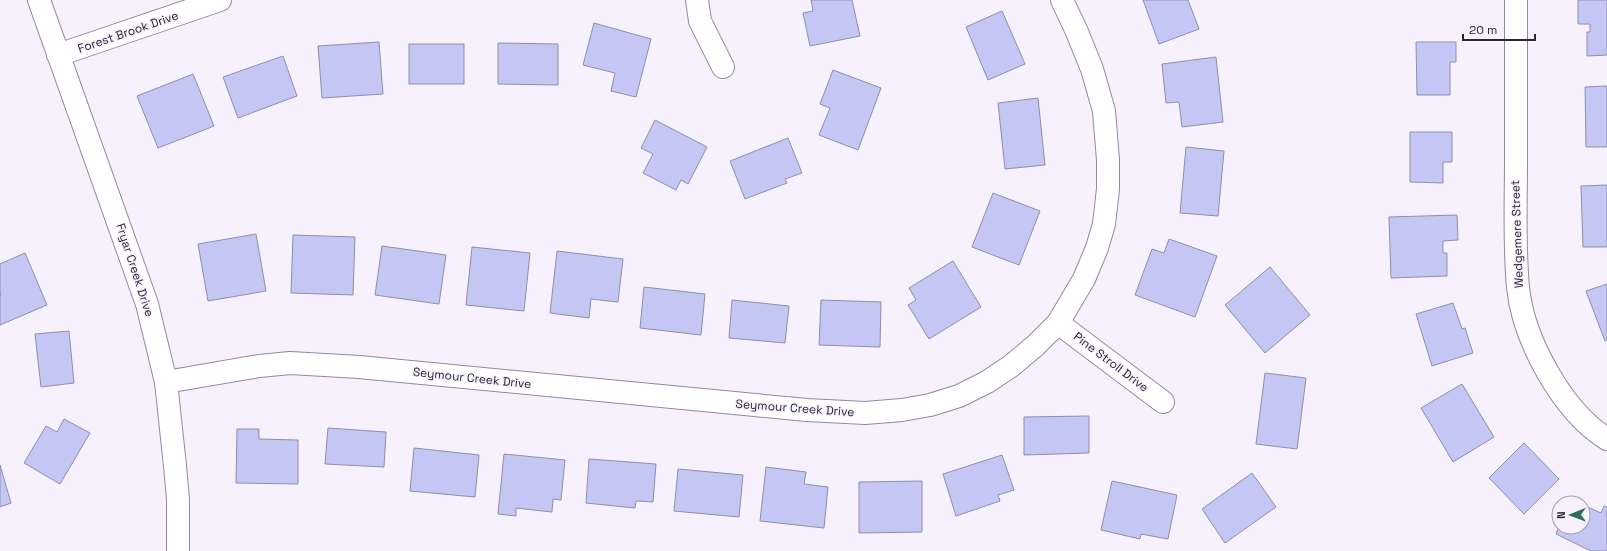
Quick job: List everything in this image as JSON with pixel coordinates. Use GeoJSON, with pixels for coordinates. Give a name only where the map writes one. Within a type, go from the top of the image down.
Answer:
{"type":"FeatureCollection","features":[{"type":"Feature","properties":{"kind":"street","name":"Fryar Creek Drive"},"geometry":{"type":"LineString","coordinates":[[39,0],[147,304],[166,382],[176,466],[178,499],[178,551]]}},
{"type":"Feature","properties":{"kind":"street","name":"Forest Brook Drive"},"geometry":{"type":"LineString","coordinates":[[58,56],[220,0]]}},
{"type":"Feature","properties":{"kind":"street"},"geometry":{"type":"LineString","coordinates":[[697,0],[700,21],[723,67]]}},
{"type":"Feature","properties":{"kind":"street","name":"Seymour Creek Drive"},"geometry":{"type":"LineString","coordinates":[[166,382],[259,366],[290,363],[322,364],[799,409],[866,413],[902,410],[930,405],[959,396],[987,382],[1011,366],[1036,345],[1058,323],[1084,279],[1097,248],[1104,224],[1108,174],[1104,111],[1092,69],[1062,0]]}},
{"type":"Feature","properties":{"kind":"street","name":"Wedgemere Street"},"geometry":{"type":"LineString","coordinates":[[1516,0],[1516,246],[1518,288],[1526,322],[1537,351],[1551,380],[1573,410],[1607,439]]}},
{"type":"Feature","properties":{"kind":"street","name":"Pine Stroll Drive"},"geometry":{"type":"LineString","coordinates":[[1058,323],[1163,402]]}},
{"type":"Feature","properties":{"kind":"building"},"geometry":{"type":"Polygon","coordinates":[[[811,0],[852,0],[860,36],[810,46],[803,13],[813,11],[811,0]]]}},
{"type":"Feature","properties":{"kind":"building"},"geometry":{"type":"Polygon","coordinates":[[[1143,0],[1188,0],[1199,29],[1159,44],[1143,0]]]}},
{"type":"Feature","properties":{"kind":"building"},"geometry":{"type":"Polygon","coordinates":[[[1578,0],[1607,0],[1607,55],[1587,56],[1587,32],[1590,32],[1590,24],[1578,24],[1578,0]]]}},
{"type":"Feature","properties":{"kind":"building"},"geometry":{"type":"Polygon","coordinates":[[[1002,11],[1025,64],[988,80],[966,27],[1002,11]]]}},
{"type":"Feature","properties":{"kind":"building"},"geometry":{"type":"Polygon","coordinates":[[[594,23],[651,39],[636,97],[611,91],[615,73],[583,65],[594,23]]]}},
{"type":"Feature","properties":{"kind":"building"},"geometry":{"type":"Polygon","coordinates":[[[379,42],[383,94],[322,98],[318,46],[379,42]]]}},
{"type":"Feature","properties":{"kind":"building"},"geometry":{"type":"Polygon","coordinates":[[[1416,42],[1456,42],[1456,62],[1450,62],[1450,95],[1417,95],[1416,42]]]}},
{"type":"Feature","properties":{"kind":"building"},"geometry":{"type":"Polygon","coordinates":[[[498,43],[558,44],[558,85],[498,84],[498,43]]]}},
{"type":"Feature","properties":{"kind":"building"},"geometry":{"type":"Polygon","coordinates":[[[409,44],[464,44],[464,84],[409,84],[409,44]]]}},
{"type":"Feature","properties":{"kind":"building"},"geometry":{"type":"Polygon","coordinates":[[[283,56],[297,96],[238,118],[223,77],[283,56]]]}},
{"type":"Feature","properties":{"kind":"building"},"geometry":{"type":"Polygon","coordinates":[[[1216,57],[1223,122],[1182,127],[1179,102],[1166,103],[1162,64],[1216,57]]]}},
{"type":"Feature","properties":{"kind":"building"},"geometry":{"type":"Polygon","coordinates":[[[833,70],[881,88],[858,150],[819,135],[830,108],[820,104],[833,70]]]}},
{"type":"Feature","properties":{"kind":"building"},"geometry":{"type":"Polygon","coordinates":[[[193,74],[214,126],[158,148],[137,96],[193,74]]]}},
{"type":"Feature","properties":{"kind":"building"},"geometry":{"type":"Polygon","coordinates":[[[1607,86],[1607,147],[1586,147],[1585,87],[1607,86]]]}},
{"type":"Feature","properties":{"kind":"building"},"geometry":{"type":"Polygon","coordinates":[[[1038,98],[1045,165],[1005,169],[998,103],[1038,98]]]}},
{"type":"Feature","properties":{"kind":"building"},"geometry":{"type":"Polygon","coordinates":[[[655,120],[707,147],[688,184],[681,180],[676,190],[643,173],[653,154],[641,148],[655,120]]]}},
{"type":"Feature","properties":{"kind":"building"},"geometry":{"type":"Polygon","coordinates":[[[1410,132],[1452,132],[1452,162],[1443,162],[1443,183],[1410,182],[1410,132]]]}},
{"type":"Feature","properties":{"kind":"building"},"geometry":{"type":"Polygon","coordinates":[[[788,138],[802,173],[785,179],[787,183],[745,199],[730,161],[788,138]]]}},
{"type":"Feature","properties":{"kind":"building"},"geometry":{"type":"Polygon","coordinates":[[[1186,147],[1224,151],[1218,216],[1180,213],[1186,147]]]}},
{"type":"Feature","properties":{"kind":"building"},"geometry":{"type":"Polygon","coordinates":[[[1607,185],[1607,247],[1583,247],[1581,186],[1607,185]]]}},
{"type":"Feature","properties":{"kind":"building"},"geometry":{"type":"Polygon","coordinates":[[[993,193],[1040,211],[1019,265],[972,247],[993,193]]]}},
{"type":"Feature","properties":{"kind":"building"},"geometry":{"type":"Polygon","coordinates":[[[1457,215],[1458,240],[1443,241],[1443,253],[1447,253],[1447,276],[1391,278],[1389,217],[1457,215]]]}},
{"type":"Feature","properties":{"kind":"building"},"geometry":{"type":"Polygon","coordinates":[[[256,234],[266,291],[208,301],[198,244],[256,234]]]}},
{"type":"Feature","properties":{"kind":"building"},"geometry":{"type":"Polygon","coordinates":[[[293,235],[355,237],[353,295],[291,293],[293,235]]]}},
{"type":"Feature","properties":{"kind":"building"},"geometry":{"type":"Polygon","coordinates":[[[1169,239],[1217,256],[1195,317],[1135,295],[1152,249],[1164,253],[1169,239]]]}},
{"type":"Feature","properties":{"kind":"building"},"geometry":{"type":"Polygon","coordinates":[[[382,246],[446,255],[439,304],[375,295],[382,246]]]}},
{"type":"Feature","properties":{"kind":"building"},"geometry":{"type":"Polygon","coordinates":[[[472,247],[530,253],[524,311],[466,305],[472,247]]]}},
{"type":"Feature","properties":{"kind":"building"},"geometry":{"type":"Polygon","coordinates":[[[557,251],[623,259],[618,302],[591,299],[589,318],[550,313],[557,251]]]}},
{"type":"Feature","properties":{"kind":"building"},"geometry":{"type":"Polygon","coordinates":[[[25,253],[47,305],[0,325],[0,264],[25,253]]]}},
{"type":"Feature","properties":{"kind":"building"},"geometry":{"type":"Polygon","coordinates":[[[953,261],[981,307],[929,339],[908,305],[916,300],[909,288],[953,261]]]}},
{"type":"Feature","properties":{"kind":"building"},"geometry":{"type":"Polygon","coordinates":[[[1270,267],[1310,315],[1265,353],[1225,305],[1270,267]]]}},
{"type":"Feature","properties":{"kind":"building"},"geometry":{"type":"Polygon","coordinates":[[[1607,284],[1607,340],[1605,341],[1586,291],[1607,284]]]}},
{"type":"Feature","properties":{"kind":"building"},"geometry":{"type":"Polygon","coordinates":[[[644,287],[705,294],[701,335],[640,328],[644,287]]]}},
{"type":"Feature","properties":{"kind":"building"},"geometry":{"type":"Polygon","coordinates":[[[732,300],[789,306],[785,343],[729,338],[732,300]]]}},
{"type":"Feature","properties":{"kind":"building"},"geometry":{"type":"Polygon","coordinates":[[[821,300],[881,302],[880,347],[819,345],[821,300]]]}},
{"type":"Feature","properties":{"kind":"building"},"geometry":{"type":"Polygon","coordinates":[[[1453,303],[1462,329],[1465,328],[1473,353],[1432,366],[1416,314],[1453,303]]]}},
{"type":"Feature","properties":{"kind":"building"},"geometry":{"type":"Polygon","coordinates":[[[69,331],[74,383],[41,387],[35,334],[69,331]]]}},
{"type":"Feature","properties":{"kind":"building"},"geometry":{"type":"Polygon","coordinates":[[[1265,373],[1306,378],[1297,449],[1256,444],[1265,373]]]}},
{"type":"Feature","properties":{"kind":"building"},"geometry":{"type":"Polygon","coordinates":[[[1462,384],[1494,437],[1453,462],[1421,408],[1462,384]]]}},
{"type":"Feature","properties":{"kind":"building"},"geometry":{"type":"Polygon","coordinates":[[[1089,416],[1089,453],[1024,455],[1024,417],[1089,416]]]}},
{"type":"Feature","properties":{"kind":"building"},"geometry":{"type":"Polygon","coordinates":[[[64,419],[90,433],[60,484],[24,463],[46,426],[57,432],[64,419]]]}},
{"type":"Feature","properties":{"kind":"building"},"geometry":{"type":"Polygon","coordinates":[[[328,428],[386,432],[384,467],[325,464],[328,428]]]}},
{"type":"Feature","properties":{"kind":"building"},"geometry":{"type":"Polygon","coordinates":[[[237,429],[259,429],[259,439],[298,440],[298,484],[236,483],[237,429]]]}},
{"type":"Feature","properties":{"kind":"building"},"geometry":{"type":"Polygon","coordinates":[[[1524,443],[1559,479],[1524,514],[1489,478],[1524,443]]]}},
{"type":"Feature","properties":{"kind":"building"},"geometry":{"type":"Polygon","coordinates":[[[414,448],[479,455],[475,497],[410,491],[414,448]]]}},
{"type":"Feature","properties":{"kind":"building"},"geometry":{"type":"Polygon","coordinates":[[[504,454],[565,460],[561,500],[553,499],[552,512],[516,508],[516,516],[498,514],[504,454]]]}},
{"type":"Feature","properties":{"kind":"building"},"geometry":{"type":"Polygon","coordinates":[[[1002,455],[1014,490],[998,495],[1000,501],[956,516],[943,474],[1002,455]]]}},
{"type":"Feature","properties":{"kind":"building"},"geometry":{"type":"Polygon","coordinates":[[[589,459],[656,464],[653,502],[636,501],[635,508],[586,503],[589,459]]]}},
{"type":"Feature","properties":{"kind":"building"},"geometry":{"type":"Polygon","coordinates":[[[0,465],[11,503],[0,507],[0,465]]]}},
{"type":"Feature","properties":{"kind":"building"},"geometry":{"type":"Polygon","coordinates":[[[766,467],[806,472],[804,484],[828,487],[824,528],[760,521],[766,467]]]}},
{"type":"Feature","properties":{"kind":"building"},"geometry":{"type":"Polygon","coordinates":[[[678,469],[743,475],[739,517],[674,511],[678,469]]]}},
{"type":"Feature","properties":{"kind":"building"},"geometry":{"type":"Polygon","coordinates":[[[1252,473],[1276,507],[1225,543],[1202,509],[1252,473]]]}},
{"type":"Feature","properties":{"kind":"building"},"geometry":{"type":"Polygon","coordinates":[[[922,481],[922,532],[859,533],[859,482],[922,481]]]}},
{"type":"Feature","properties":{"kind":"building"},"geometry":{"type":"Polygon","coordinates":[[[1112,481],[1177,495],[1168,539],[1141,534],[1140,539],[1101,530],[1112,481]]]}},
{"type":"Feature","properties":{"kind":"building"},"geometry":{"type":"Polygon","coordinates":[[[1604,506],[1607,507],[1607,551],[1591,551],[1558,535],[1591,535],[1591,509],[1601,513],[1604,506]]]}}]}
